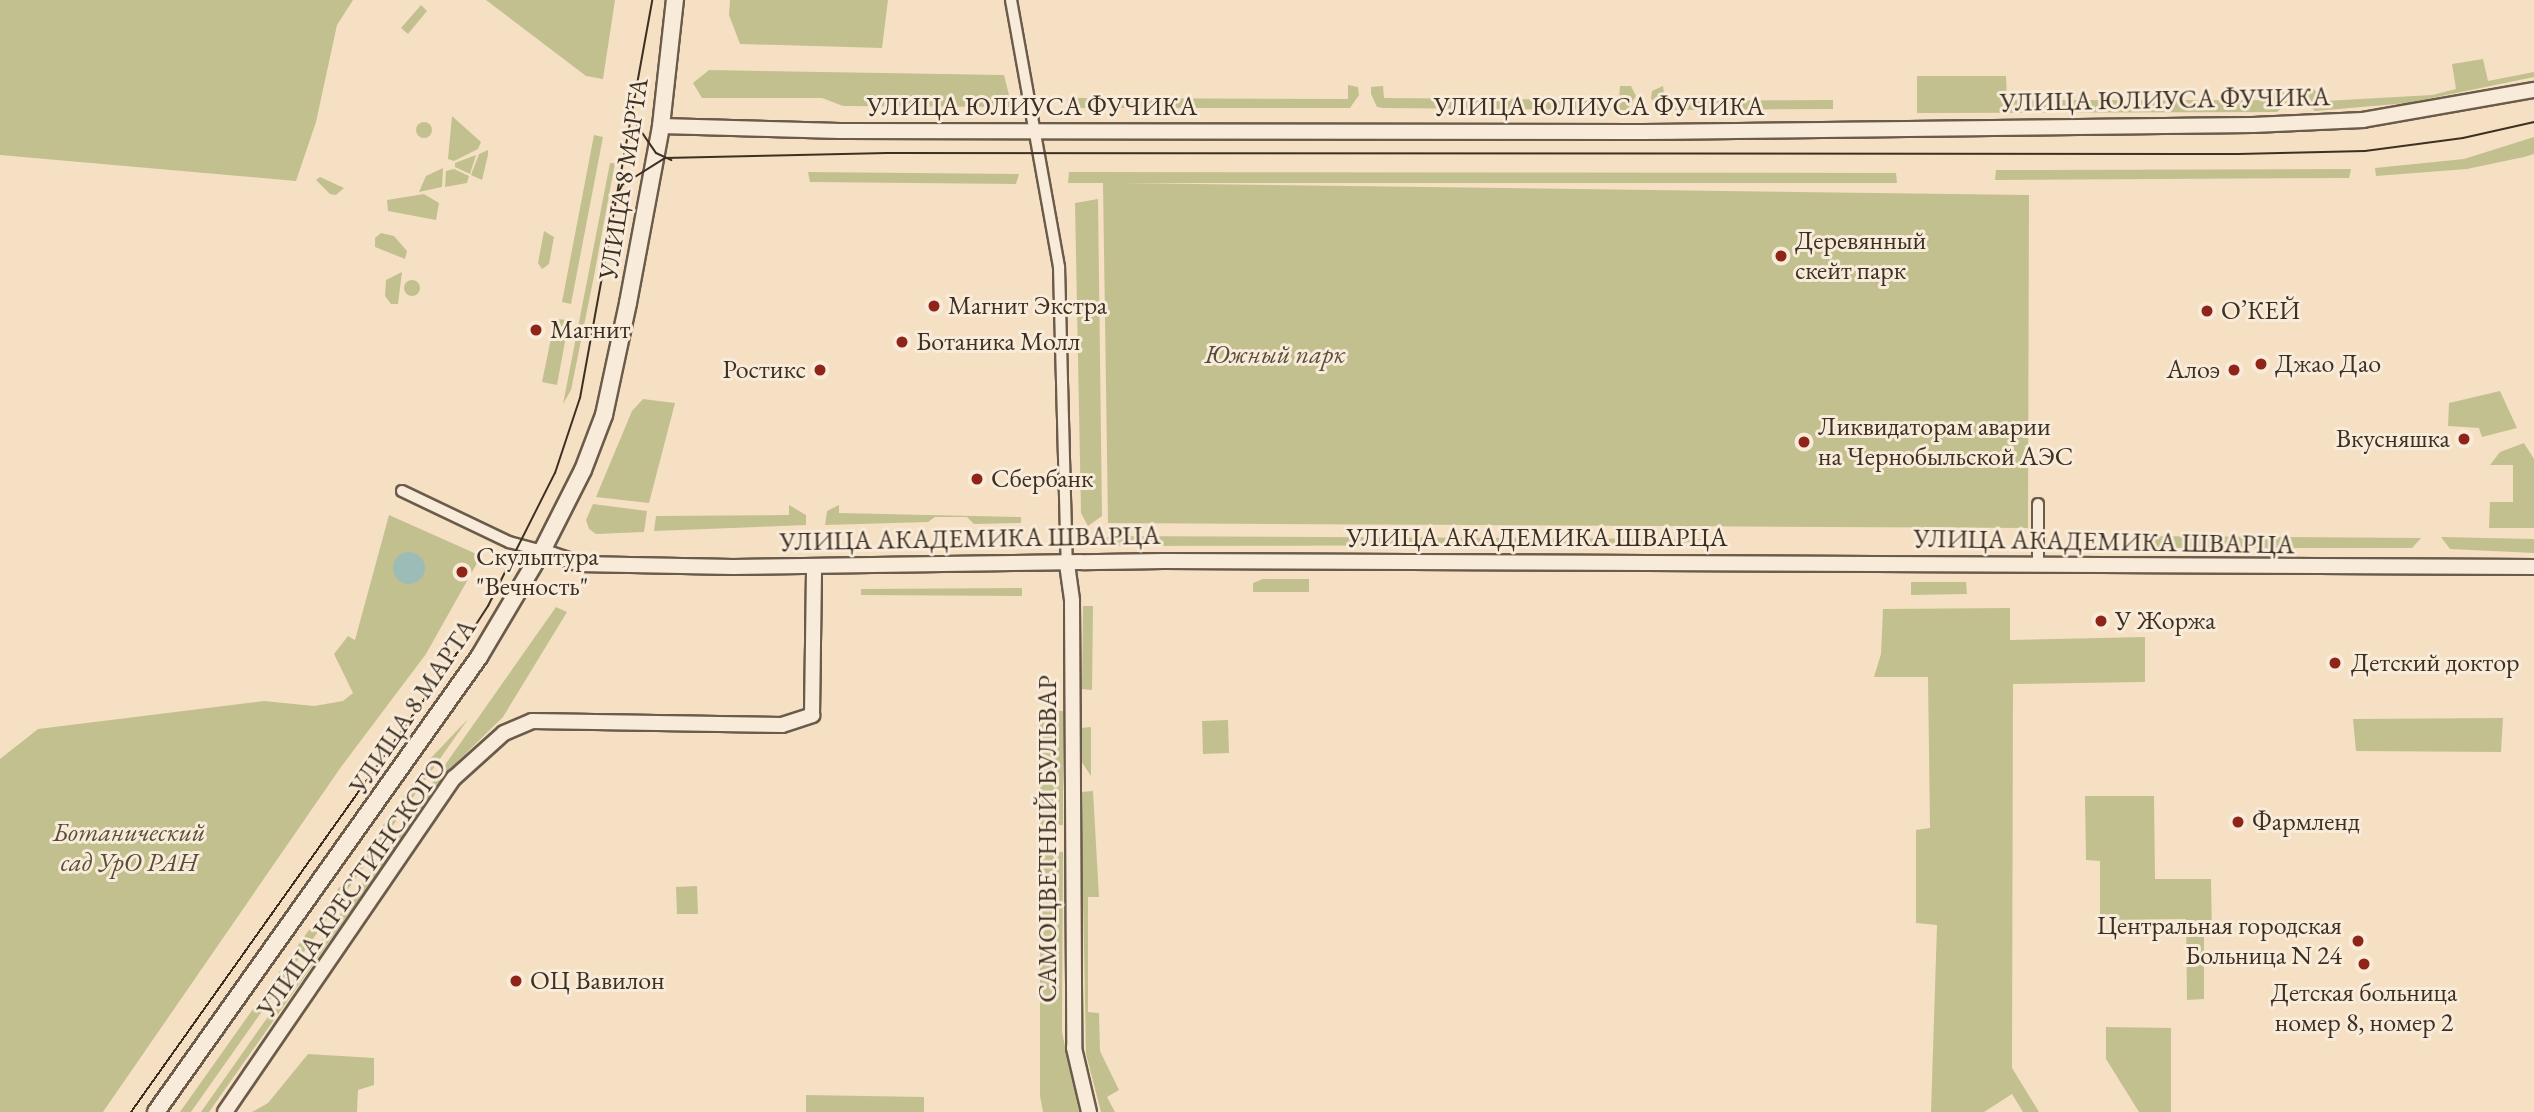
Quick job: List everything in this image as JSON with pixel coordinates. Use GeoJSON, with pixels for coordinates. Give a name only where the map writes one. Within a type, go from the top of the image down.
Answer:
{"type":"FeatureCollection","features":[{"type":"Feature","properties":{"kind":"main road","name":"УЛИЦА 8 МАРТА"},"geometry":{"type":"LineString","coordinates":[[156,1112],[377,806],[479,657],[542,551],[604,415],[661,126],[675,0]]}},
{"type":"Feature","properties":{"kind":"street"},"geometry":{"type":"LineString","coordinates":[[1012,0],[1059,267],[1067,564]]}},
{"type":"Feature","properties":{"kind":"street","name":"УЛИЦА ЮЛИУСА ФУЧИКА"},"geometry":{"type":"LineString","coordinates":[[661,126],[1036,131],[1643,132],[2301,124],[2417,113],[2534,90]]}},
{"type":"Feature","properties":{"kind":"street"},"geometry":{"type":"LineString","coordinates":[[402,491],[509,542],[542,551]]}},
{"type":"Feature","properties":{"kind":"street"},"geometry":{"type":"LineString","coordinates":[[2038,504],[2038,566]]}},
{"type":"Feature","properties":{"kind":"street","name":"УЛИЦА АКАДЕМИКА ШВАРЦА"},"geometry":{"type":"LineString","coordinates":[[542,551],[579,564],[814,567],[1067,564],[2534,567]]}},
{"type":"Feature","properties":{"kind":"street","name":"САМОЦВЕТНЫЙ БУЛЬВАР"},"geometry":{"type":"LineString","coordinates":[[1067,564],[1072,601],[1074,1048],[1089,1112]]}},
{"type":"Feature","properties":{"kind":"street","name":"УЛИЦА КРЕСТИНСКОГО"},"geometry":{"type":"LineString","coordinates":[[225,1112],[454,778],[504,733],[532,721],[782,725],[812,715],[814,567]]}},
{"type":"Feature","properties":{"kind":"green space"},"geometry":{"type":"Polygon","coordinates":[[[0,0],[353,0],[337,25],[316,122],[296,181],[0,155],[0,0]]]}},
{"type":"Feature","properties":{"kind":"green space"},"geometry":{"type":"Polygon","coordinates":[[[486,0],[615,0],[603,79],[586,76],[486,0]]]}},
{"type":"Feature","properties":{"kind":"green space"},"geometry":{"type":"Polygon","coordinates":[[[730,0],[888,0],[882,48],[740,44],[729,15],[730,0]]]}},
{"type":"Feature","properties":{"kind":"green space"},"geometry":{"type":"Polygon","coordinates":[[[421,5],[427,11],[408,34],[401,28],[421,5]]]}},
{"type":"Feature","properties":{"kind":"green space"},"geometry":{"type":"Polygon","coordinates":[[[2483,59],[2488,81],[2534,72],[2534,77],[2408,103],[2315,111],[2303,99],[2313,88],[2324,101],[2432,95],[2456,89],[2452,64],[2483,59]]]}},
{"type":"Feature","properties":{"kind":"green space"},"geometry":{"type":"Polygon","coordinates":[[[709,70],[1004,75],[1012,107],[843,106],[822,98],[702,98],[693,83],[709,70]]]}},
{"type":"Feature","properties":{"kind":"green space"},"geometry":{"type":"Polygon","coordinates":[[[1917,76],[2006,76],[2007,100],[2268,100],[2275,90],[2283,91],[2289,102],[2277,112],[1917,113],[1917,76]]]}},
{"type":"Feature","properties":{"kind":"green space"},"geometry":{"type":"Polygon","coordinates":[[[1348,85],[1358,87],[1359,95],[1350,108],[1075,108],[1070,102],[1070,98],[1348,99],[1348,85]]]}},
{"type":"Feature","properties":{"kind":"green space"},"geometry":{"type":"Polygon","coordinates":[[[1383,86],[1384,98],[1619,100],[1620,86],[1631,86],[1636,96],[1627,110],[1383,108],[1377,107],[1371,87],[1383,86]]]}},
{"type":"Feature","properties":{"kind":"green space"},"geometry":{"type":"Polygon","coordinates":[[[1663,86],[1665,101],[1833,100],[1833,109],[1664,110],[1651,99],[1652,91],[1663,86]]]}},
{"type":"Feature","properties":{"kind":"green space"},"geometry":{"type":"Polygon","coordinates":[[[452,116],[481,142],[478,149],[454,161],[448,159],[452,116]]]}},
{"type":"Feature","properties":{"kind":"green space"},"geometry":{"type":"Polygon","coordinates":[[[424,122],[432,130],[424,138],[416,130],[424,122]]]}},
{"type":"Feature","properties":{"kind":"green space"},"geometry":{"type":"Polygon","coordinates":[[[594,135],[603,137],[571,304],[562,302],[594,135]]]}},
{"type":"Feature","properties":{"kind":"green space"},"geometry":{"type":"Polygon","coordinates":[[[2534,137],[2534,154],[2524,157],[2467,169],[2376,176],[2375,168],[2464,159],[2534,137]]]}},
{"type":"Feature","properties":{"kind":"green space"},"geometry":{"type":"Polygon","coordinates":[[[488,150],[482,180],[471,175],[479,154],[488,150]]]}},
{"type":"Feature","properties":{"kind":"green space"},"geometry":{"type":"Polygon","coordinates":[[[476,155],[470,174],[455,167],[455,163],[476,155]]]}},
{"type":"Feature","properties":{"kind":"green space"},"geometry":{"type":"Polygon","coordinates":[[[610,163],[615,163],[593,281],[571,390],[563,404],[610,163]]]}},
{"type":"Feature","properties":{"kind":"green space"},"geometry":{"type":"Polygon","coordinates":[[[443,168],[442,187],[419,192],[426,176],[443,168]]]}},
{"type":"Feature","properties":{"kind":"green space"},"geometry":{"type":"Polygon","coordinates":[[[454,169],[469,176],[467,183],[445,187],[446,171],[454,169]]]}},
{"type":"Feature","properties":{"kind":"green space"},"geometry":{"type":"Polygon","coordinates":[[[2351,169],[2349,178],[1995,180],[1996,170],[2351,169]]]}},
{"type":"Feature","properties":{"kind":"green space"},"geometry":{"type":"Polygon","coordinates":[[[808,172],[1019,174],[1016,184],[810,182],[808,172]]]}},
{"type":"Feature","properties":{"kind":"green space","name":"Южный парк"},"geometry":{"type":"Polygon","coordinates":[[[1069,172],[1896,173],[1897,183],[1123,183],[2029,195],[2028,528],[1108,523],[1103,183],[1068,183],[1069,172]]]}},
{"type":"Feature","properties":{"kind":"green space"},"geometry":{"type":"Polygon","coordinates":[[[320,177],[344,188],[336,195],[330,194],[316,180],[320,177]]]}},
{"type":"Feature","properties":{"kind":"green space"},"geometry":{"type":"Polygon","coordinates":[[[424,194],[439,203],[436,220],[388,211],[387,200],[424,194]]]}},
{"type":"Feature","properties":{"kind":"green space"},"geometry":{"type":"Polygon","coordinates":[[[1098,199],[1102,516],[1088,526],[1081,513],[1075,203],[1098,199]]]}},
{"type":"Feature","properties":{"kind":"green space"},"geometry":{"type":"Polygon","coordinates":[[[544,231],[554,237],[549,264],[542,269],[538,263],[544,231]]]}},
{"type":"Feature","properties":{"kind":"green space"},"geometry":{"type":"Polygon","coordinates":[[[381,233],[394,236],[407,251],[405,259],[375,247],[375,238],[381,233]]]}},
{"type":"Feature","properties":{"kind":"green space"},"geometry":{"type":"Polygon","coordinates":[[[402,272],[398,304],[391,304],[385,296],[386,280],[402,272]]]}},
{"type":"Feature","properties":{"kind":"green space"},"geometry":{"type":"Polygon","coordinates":[[[412,280],[418,282],[418,294],[412,296],[406,294],[404,288],[406,282],[412,280]]]}},
{"type":"Feature","properties":{"kind":"green space"},"geometry":{"type":"Polygon","coordinates":[[[555,319],[569,320],[557,385],[542,382],[555,319]]]}},
{"type":"Feature","properties":{"kind":"green space"},"geometry":{"type":"Polygon","coordinates":[[[2500,391],[2517,428],[2482,437],[2479,428],[2448,426],[2449,403],[2500,391]]]}},
{"type":"Feature","properties":{"kind":"green space"},"geometry":{"type":"Polygon","coordinates":[[[643,399],[675,403],[649,503],[596,497],[632,411],[643,399]]]}},
{"type":"Feature","properties":{"kind":"green space"},"geometry":{"type":"Polygon","coordinates":[[[2524,443],[2534,459],[2534,528],[2489,528],[2490,502],[2513,502],[2513,465],[2490,465],[2500,452],[2524,443]]]}},
{"type":"Feature","properties":{"kind":"green space"},"geometry":{"type":"Polygon","coordinates":[[[593,504],[647,511],[644,532],[596,534],[589,529],[586,520],[593,504]]]}},
{"type":"Feature","properties":{"kind":"green space"},"geometry":{"type":"Polygon","coordinates":[[[789,505],[806,515],[806,525],[654,531],[656,516],[789,515],[789,505]]]}},
{"type":"Feature","properties":{"kind":"green space"},"geometry":{"type":"Polygon","coordinates":[[[839,505],[839,513],[1021,517],[1021,523],[974,524],[967,517],[935,517],[928,522],[825,525],[827,511],[839,505]]]}},
{"type":"Feature","properties":{"kind":"green space","name":"Ботанический сад УрО РАН"},"geometry":{"type":"Polygon","coordinates":[[[389,515],[481,556],[426,654],[341,767],[103,1112],[0,1112],[0,759],[38,729],[264,701],[314,706],[343,701],[353,693],[334,654],[348,636],[355,640],[389,515]]]}},
{"type":"Feature","properties":{"kind":"green space"},"geometry":{"type":"Polygon","coordinates":[[[2131,536],[2421,538],[2412,548],[2141,548],[2131,536]]]}},
{"type":"Feature","properties":{"kind":"green space"},"geometry":{"type":"Polygon","coordinates":[[[2441,537],[2534,539],[2534,553],[2450,549],[2441,537]]]}},
{"type":"Feature","properties":{"kind":"green space"},"geometry":{"type":"Polygon","coordinates":[[[1104,538],[1705,539],[1672,545],[1104,546],[1104,538]]]}},
{"type":"Feature","properties":{"kind":"green space"},"geometry":{"type":"Polygon","coordinates":[[[1263,579],[1309,579],[1309,592],[1253,592],[1253,583],[1263,579]]]}},
{"type":"Feature","properties":{"kind":"green space"},"geometry":{"type":"Polygon","coordinates":[[[1911,582],[1966,582],[1967,594],[1911,595],[1911,582]]]}},
{"type":"Feature","properties":{"kind":"green space"},"geometry":{"type":"Polygon","coordinates":[[[1022,588],[1022,596],[861,595],[861,589],[1022,588]]]}},
{"type":"Feature","properties":{"kind":"green space"},"geometry":{"type":"Polygon","coordinates":[[[1083,606],[1093,606],[1092,690],[1082,689],[1083,606]]]}},
{"type":"Feature","properties":{"kind":"green space"},"geometry":{"type":"Polygon","coordinates":[[[556,607],[567,612],[503,717],[453,766],[209,1112],[201,1112],[556,607]]]}},
{"type":"Feature","properties":{"kind":"green space"},"geometry":{"type":"Polygon","coordinates":[[[2010,608],[2010,640],[2145,637],[2145,682],[2013,684],[2012,1068],[2039,1112],[2023,1112],[2012,1094],[1984,1112],[1931,1112],[1937,925],[1916,923],[1916,830],[1930,828],[1928,677],[1874,677],[1881,654],[1883,609],[2010,608]]]}},
{"type":"Feature","properties":{"kind":"green space"},"geometry":{"type":"Polygon","coordinates":[[[1040,711],[1063,711],[1063,825],[1040,825],[1040,711]]]}},
{"type":"Feature","properties":{"kind":"green space"},"geometry":{"type":"Polygon","coordinates":[[[2503,718],[2501,752],[2356,751],[2353,719],[2503,718]]]}},
{"type":"Feature","properties":{"kind":"green space"},"geometry":{"type":"Polygon","coordinates":[[[468,719],[191,1112],[180,1112],[430,759],[468,719]]]}},
{"type":"Feature","properties":{"kind":"green space"},"geometry":{"type":"Polygon","coordinates":[[[1228,720],[1229,753],[1203,754],[1202,721],[1228,720]]]}},
{"type":"Feature","properties":{"kind":"green space"},"geometry":{"type":"Polygon","coordinates":[[[1091,727],[1091,776],[1081,761],[1081,728],[1091,727]]]}},
{"type":"Feature","properties":{"kind":"green space"},"geometry":{"type":"Polygon","coordinates":[[[1093,791],[1099,897],[1088,897],[1088,1012],[1099,1013],[1100,1051],[1119,1090],[1107,1097],[1115,1112],[1101,1112],[1086,1054],[1081,792],[1093,791]]]}},
{"type":"Feature","properties":{"kind":"green space"},"geometry":{"type":"Polygon","coordinates":[[[2085,796],[2154,796],[2155,879],[2211,879],[2212,935],[2204,936],[2204,999],[2187,1000],[2186,919],[2100,920],[2100,861],[2086,860],[2085,796]]]}},
{"type":"Feature","properties":{"kind":"green space"},"geometry":{"type":"Polygon","coordinates":[[[1040,851],[1063,852],[1062,1032],[1079,1112],[1043,1112],[1040,1096],[1040,851]]]}},
{"type":"Feature","properties":{"kind":"green space"},"geometry":{"type":"Polygon","coordinates":[[[697,886],[698,914],[677,914],[676,887],[697,886]]]}},
{"type":"Feature","properties":{"kind":"green space"},"geometry":{"type":"Polygon","coordinates":[[[2106,1027],[2171,1028],[2171,1112],[2139,1112],[2106,1059],[2106,1027]]]}},
{"type":"Feature","properties":{"kind":"green space"},"geometry":{"type":"Polygon","coordinates":[[[308,1054],[374,1058],[374,1085],[358,1090],[357,1112],[252,1112],[268,1103],[308,1054]]]}},
{"type":"Feature","properties":{"kind":"green space"},"geometry":{"type":"Polygon","coordinates":[[[806,1095],[924,1097],[924,1112],[806,1112],[806,1095]]]}},
{"type":"Feature","properties":{"kind":"water"},"geometry":{"type":"Polygon","coordinates":[[[409,552],[420,557],[425,568],[420,579],[409,584],[398,579],[393,568],[398,557],[409,552]]]}},
{"type":"Feature","properties":{"kind":"tram line"},"geometry":{"type":"LineString","coordinates":[[131,1112],[462,646],[488,606],[555,473],[580,398],[652,0]]}},
{"type":"Feature","properties":{"kind":"tram line"},"geometry":{"type":"LineString","coordinates":[[632,118],[656,153],[671,160]]}},
{"type":"Feature","properties":{"kind":"tram line"},"geometry":{"type":"LineString","coordinates":[[611,206],[622,185],[665,158],[887,153],[2238,154],[2365,151],[2463,138],[2534,122]]}},
{"type":"Feature","properties":{"kind":"place","name":"Деревянный скейт парк"},"geometry":{"type":"Point","coordinates":[1781,256]}},
{"type":"Feature","properties":{"kind":"place","name":"Магнит Экстра"},"geometry":{"type":"Point","coordinates":[934,306]}},
{"type":"Feature","properties":{"kind":"place","name":"О’КЕЙ"},"geometry":{"type":"Point","coordinates":[2207,311]}},
{"type":"Feature","properties":{"kind":"place","name":"Магнит"},"geometry":{"type":"Point","coordinates":[536,330]}},
{"type":"Feature","properties":{"kind":"place","name":"Ботаника Молл"},"geometry":{"type":"Point","coordinates":[902,342]}},
{"type":"Feature","properties":{"kind":"place","name":"Джао Дао"},"geometry":{"type":"Point","coordinates":[2261,364]}},
{"type":"Feature","properties":{"kind":"place","name":"Ростикс"},"geometry":{"type":"Point","coordinates":[820,370]}},
{"type":"Feature","properties":{"kind":"place","name":"Алоэ"},"geometry":{"type":"Point","coordinates":[2234,370]}},
{"type":"Feature","properties":{"kind":"place","name":"Вкусняшка"},"geometry":{"type":"Point","coordinates":[2464,439]}},
{"type":"Feature","properties":{"kind":"place","name":"Ликвидаторам аварии на Чернобыльской АЭС"},"geometry":{"type":"Point","coordinates":[1804,442]}},
{"type":"Feature","properties":{"kind":"place","name":"Сбербанк"},"geometry":{"type":"Point","coordinates":[977,479]}},
{"type":"Feature","properties":{"kind":"place","name":"Скульптура \"Вечность\""},"geometry":{"type":"Point","coordinates":[462,572]}},
{"type":"Feature","properties":{"kind":"place","name":"У Жоржа"},"geometry":{"type":"Point","coordinates":[2101,621]}},
{"type":"Feature","properties":{"kind":"place","name":"Детский доктор"},"geometry":{"type":"Point","coordinates":[2335,663]}},
{"type":"Feature","properties":{"kind":"place","name":"Фармленд"},"geometry":{"type":"Point","coordinates":[2238,822]}},
{"type":"Feature","properties":{"kind":"place","name":"Центральная городская Больница N 24"},"geometry":{"type":"Point","coordinates":[2358,941]}},
{"type":"Feature","properties":{"kind":"place","name":"Детская больница номер 8, номер 2"},"geometry":{"type":"Point","coordinates":[2364,964]}},
{"type":"Feature","properties":{"kind":"place","name":"ОЦ Вавилон"},"geometry":{"type":"Point","coordinates":[516,981]}}]}
